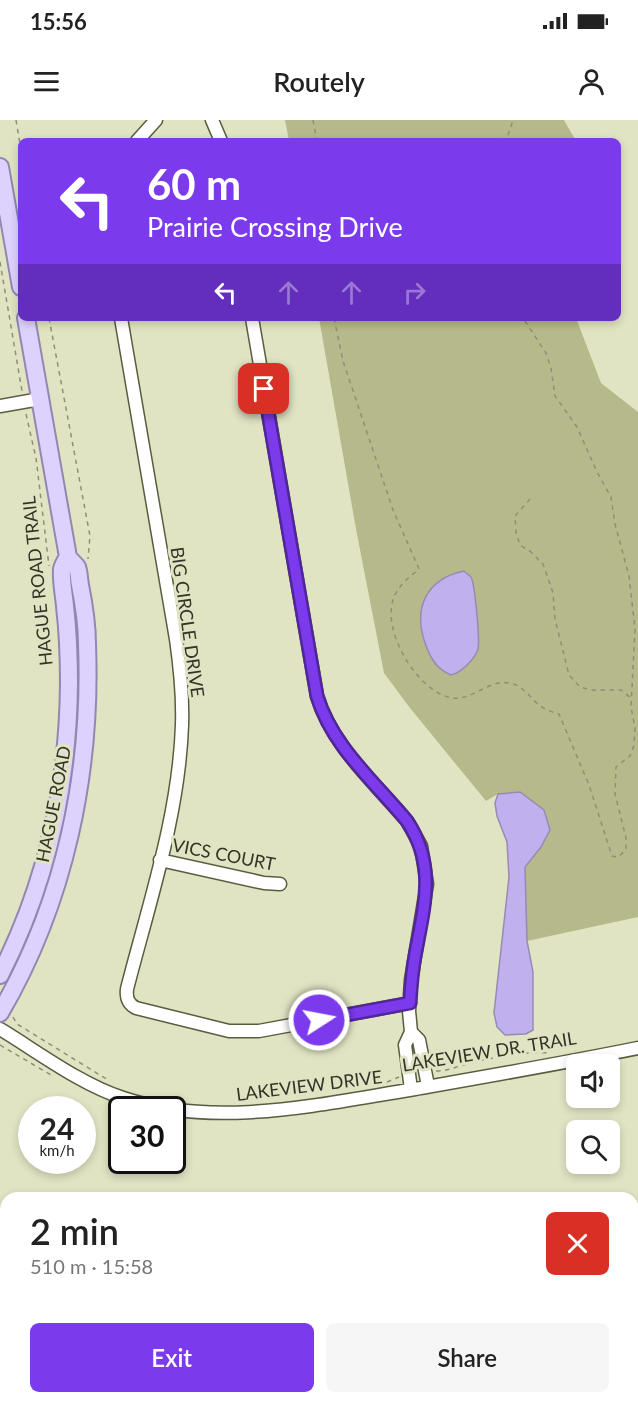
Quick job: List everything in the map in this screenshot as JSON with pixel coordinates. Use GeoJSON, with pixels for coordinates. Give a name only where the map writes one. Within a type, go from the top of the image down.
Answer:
{"type":"FeatureCollection","features":[{"type":"Feature","properties":{"kind":"main road"},"geometry":{"type":"LineString","coordinates":[[0,167],[18,271]]}},
{"type":"Feature","properties":{"kind":"main road","name":"HAGUE ROAD"},"geometry":{"type":"LineString","coordinates":[[6,1013],[50,905],[66,851],[81,778],[87,706],[85,613],[77,567],[68,557],[27,321]]}},
{"type":"Feature","properties":{"kind":"main road","name":"HAGUE ROAD"},"geometry":{"type":"LineString","coordinates":[[0,975],[22,927],[37,884],[51,836],[61,786],[68,710],[68,647],[62,570],[68,557]]}},
{"type":"Feature","properties":{"kind":"street"},"geometry":{"type":"LineString","coordinates":[[140,138],[156,120]]}},
{"type":"Feature","properties":{"kind":"street"},"geometry":{"type":"LineString","coordinates":[[212,120],[220,138]]}},
{"type":"Feature","properties":{"kind":"street","name":"BIG CIRCLE DRIVE"},"geometry":{"type":"LineString","coordinates":[[122,321],[176,639],[182,690],[181,754],[174,801],[127,989],[128,999],[136,1008],[243,1032],[410,1003]]}},
{"type":"Feature","properties":{"kind":"street"},"geometry":{"type":"LineString","coordinates":[[253,321],[315,684],[323,714],[340,743],[407,821],[416,835],[425,861],[427,884],[414,960],[410,1003],[411,1032],[405,1045],[410,1083]]}},
{"type":"Feature","properties":{"kind":"street"},"geometry":{"type":"LineString","coordinates":[[0,406],[40,399]]}},
{"type":"Feature","properties":{"kind":"street","name":"VICS COURT"},"geometry":{"type":"LineString","coordinates":[[160,860],[264,883],[280,884]]}},
{"type":"Feature","properties":{"kind":"street","name":"LAKEVIEW DRIVE"},"geometry":{"type":"LineString","coordinates":[[0,1029],[106,1092],[140,1103],[179,1110],[223,1113],[275,1110],[410,1083],[428,1086],[638,1048]]}},
{"type":"Feature","properties":{"kind":"street"},"geometry":{"type":"LineString","coordinates":[[411,1032],[419,1040],[428,1086]]}},
{"type":"Feature","properties":{"kind":"path"},"geometry":{"type":"LineString","coordinates":[[16,120],[19,138]]}},
{"type":"Feature","properties":{"kind":"path"},"geometry":{"type":"LineString","coordinates":[[313,120],[316,138]]}},
{"type":"Feature","properties":{"kind":"path"},"geometry":{"type":"LineString","coordinates":[[504,138],[508,135],[513,120]]}},
{"type":"Feature","properties":{"kind":"path"},"geometry":{"type":"LineString","coordinates":[[0,262],[21,380]]}},
{"type":"Feature","properties":{"kind":"path"},"geometry":{"type":"LineString","coordinates":[[335,321],[343,362],[389,499],[419,568],[402,583],[391,606],[391,624],[406,661],[420,679],[438,694],[455,699],[482,688],[507,682],[521,686],[540,706],[559,714],[589,785],[612,856],[618,857],[626,850],[626,844],[615,794],[616,767],[630,756],[634,745],[635,728],[631,699],[634,619],[629,576],[615,524],[611,497],[577,427],[555,396],[551,368],[546,353],[525,321]]}},
{"type":"Feature","properties":{"kind":"path","name":"HAGUE ROAD TRAIL"},"geometry":{"type":"LineString","coordinates":[[27,417],[36,458],[49,566]]}},
{"type":"Feature","properties":{"kind":"path"},"geometry":{"type":"LineString","coordinates":[[530,499],[515,516],[516,533],[520,545],[543,564],[552,593],[555,619],[569,675],[580,687],[591,690],[621,690],[631,699]]}},
{"type":"Feature","properties":{"kind":"path"},"geometry":{"type":"LineString","coordinates":[[6,1013],[17,1024],[109,1080]]}},
{"type":"Feature","properties":{"kind":"path"},"geometry":{"type":"LineString","coordinates":[[0,1045],[50,1075]]}},
{"type":"Feature","properties":{"kind":"path","name":"LAKEVIEW DR. TRAIL"},"geometry":{"type":"LineString","coordinates":[[426,1072],[446,1072],[461,1066],[535,1052],[556,1053]]}},
{"type":"Feature","properties":{"kind":"path","name":"LAKEVIEW DR. TRAIL"},"geometry":{"type":"LineString","coordinates":[[387,1082],[397,1077],[410,1083]]}},
{"type":"Feature","properties":{"kind":"green space"},"geometry":{"type":"Polygon","coordinates":[[[285,120],[564,120],[574,138],[288,138],[285,120]]]}},
{"type":"Feature","properties":{"kind":"green space"},"geometry":{"type":"Polygon","coordinates":[[[320,321],[577,321],[601,383],[638,412],[638,917],[527,941],[525,867],[541,847],[498,794],[486,801],[384,673],[320,321]]]}},
{"type":"Feature","properties":{"kind":"shaded area"},"geometry":{"type":"Polygon","coordinates":[[[464,571],[471,577],[474,590],[478,649],[467,665],[451,675],[431,658],[422,630],[422,607],[432,588],[440,581],[464,571]]]}},
{"type":"Feature","properties":{"kind":"shaded area"},"geometry":{"type":"Polygon","coordinates":[[[520,792],[544,810],[550,830],[541,847],[525,867],[527,941],[533,972],[533,1030],[526,1034],[505,1035],[497,1027],[494,1013],[509,877],[507,842],[497,816],[495,803],[498,794],[520,792]]]}},
{"type":"Feature","properties":{"kind":"route"},"geometry":{"type":"LineString","coordinates":[[264,389],[317,696],[323,714],[340,743],[407,821],[421,846],[425,861],[427,884],[411,980],[410,1003],[319,1020]]}}]}
